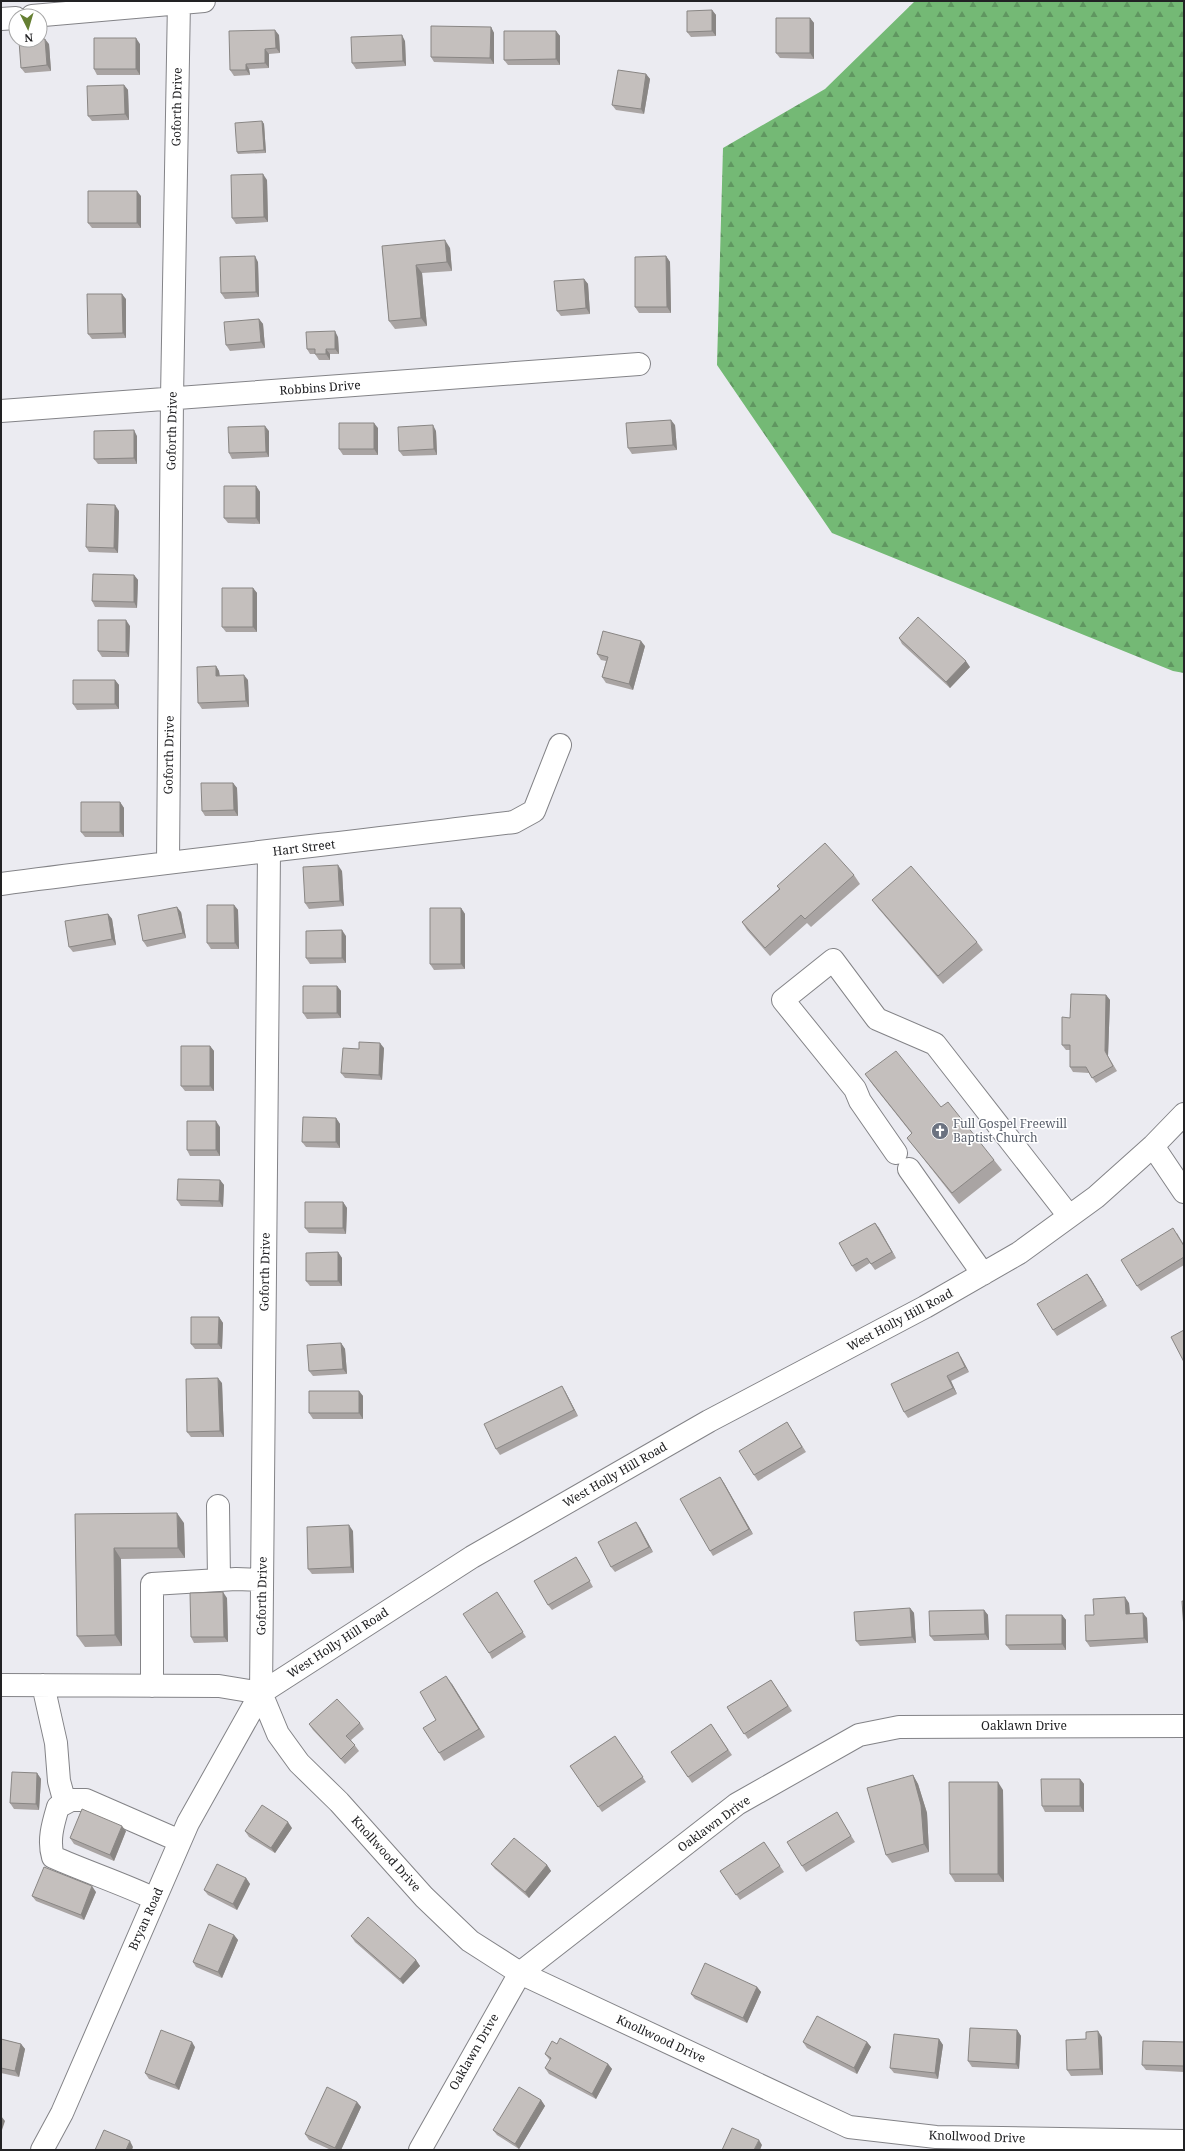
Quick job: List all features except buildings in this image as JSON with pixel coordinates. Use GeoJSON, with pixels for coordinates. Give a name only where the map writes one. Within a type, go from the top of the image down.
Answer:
{"type":"FeatureCollection","features":[{"type":"Feature","properties":{"kind":"street"},"geometry":{"type":"LineString","coordinates":[[48,14],[204,1]]}},
{"type":"Feature","properties":{"kind":"street","name":"Goforth Drive"},"geometry":{"type":"LineString","coordinates":[[168,862],[172,398],[179,2]]}},
{"type":"Feature","properties":{"kind":"street","name":"Robbins Drive"},"geometry":{"type":"LineString","coordinates":[[1,411],[639,364]]}},
{"type":"Feature","properties":{"kind":"street","name":"Hart Street"},"geometry":{"type":"LineString","coordinates":[[1,884],[168,862],[269,852],[514,822],[534,811],[560,745]]}},
{"type":"Feature","properties":{"kind":"street","name":"Goforth Drive"},"geometry":{"type":"LineString","coordinates":[[261,1693],[269,852]]}},
{"type":"Feature","properties":{"kind":"street"},"geometry":{"type":"LineString","coordinates":[[983,1274],[860,1101],[855,1089],[783,1000],[833,960],[877,1019],[935,1044],[1069,1216]]}},
{"type":"Feature","properties":{"kind":"street","name":"West Holly Hill Road"},"geometry":{"type":"LineString","coordinates":[[261,1693],[478,1553],[709,1421],[983,1274],[1019,1253],[1096,1197],[1153,1146],[1184,1114]]}},
{"type":"Feature","properties":{"kind":"street"},"geometry":{"type":"LineString","coordinates":[[1153,1146],[1184,1192]]}},
{"type":"Feature","properties":{"kind":"street"},"geometry":{"type":"LineString","coordinates":[[218,1506],[219,1580]]}},
{"type":"Feature","properties":{"kind":"street"},"geometry":{"type":"LineString","coordinates":[[152,1686],[152,1584],[219,1580],[262,1580]]}},
{"type":"Feature","properties":{"kind":"street"},"geometry":{"type":"LineString","coordinates":[[1,1685],[219,1686],[261,1693]]}},
{"type":"Feature","properties":{"kind":"street"},"geometry":{"type":"LineString","coordinates":[[43,1685],[56,1743],[60,1781],[65,1803]]}},
{"type":"Feature","properties":{"kind":"street","name":"Bryan Road"},"geometry":{"type":"LineString","coordinates":[[42,2150],[62,2113],[180,1841],[218,1766],[261,1693]]}},
{"type":"Feature","properties":{"kind":"street","name":"Knollwood Drive"},"geometry":{"type":"LineString","coordinates":[[261,1693],[278,1734],[299,1763],[339,1802],[424,1897],[453,1925],[470,1941],[520,1973],[849,2127],[936,2137],[1184,2141]]}},
{"type":"Feature","properties":{"kind":"street","name":"Oaklawn Drive"},"geometry":{"type":"LineString","coordinates":[[420,2150],[520,1973],[737,1804],[859,1735],[899,1727],[1184,1726]]}},
{"type":"Feature","properties":{"kind":"street"},"geometry":{"type":"LineString","coordinates":[[155,1899],[125,1884],[83,1871],[53,1857],[50,1848],[51,1830],[58,1807],[71,1800],[86,1800],[180,1841]]}},
{"type":"Feature","properties":{"kind":"green space"},"geometry":{"type":"Polygon","coordinates":[[[915,1],[1184,1],[1184,673],[1173,671],[832,533],[717,365],[723,148],[825,89],[915,1]]]}},
{"type":"Feature","properties":{"kind":"place","name":"Full Gospel Freewill Baptist Church"},"geometry":{"type":"Point","coordinates":[940,1131]}}]}
